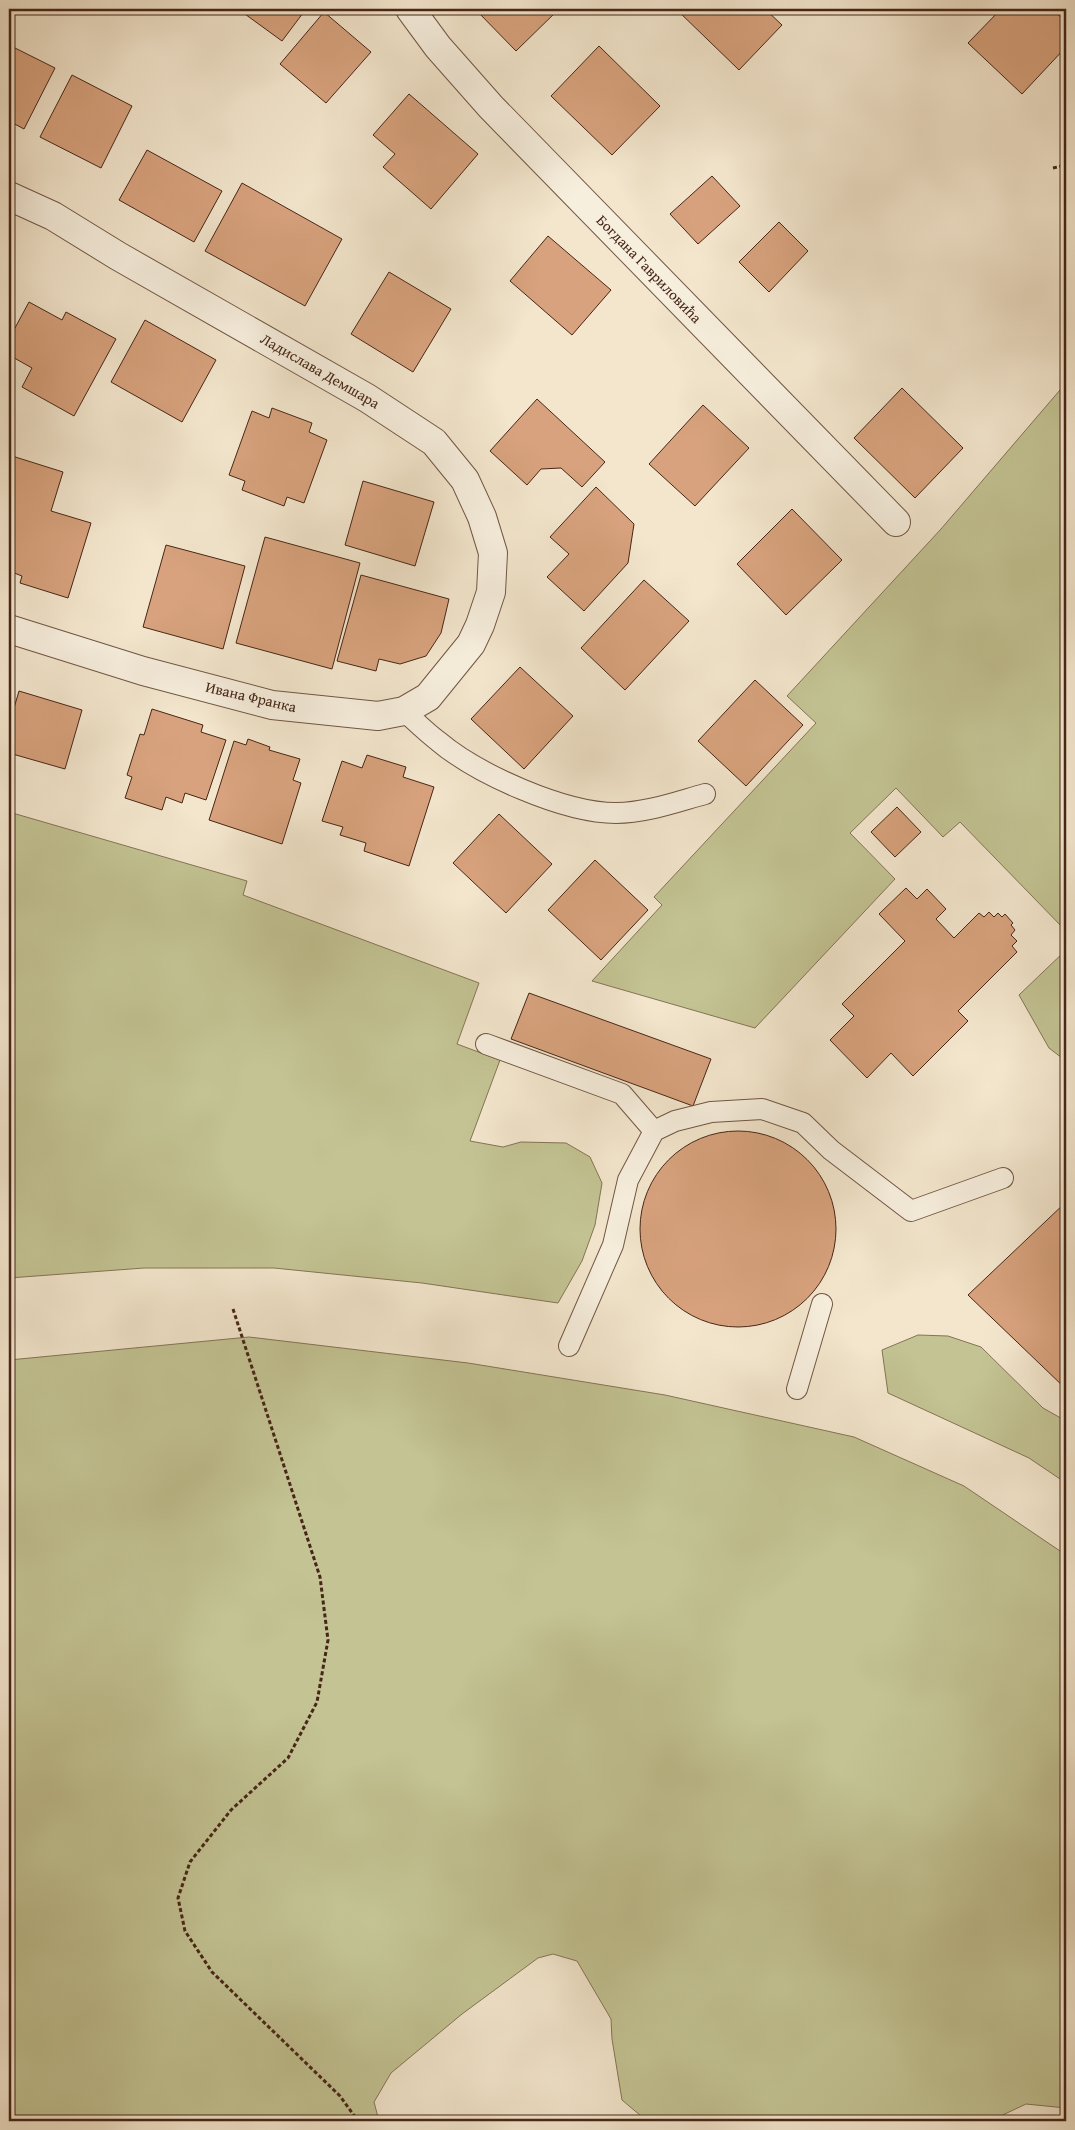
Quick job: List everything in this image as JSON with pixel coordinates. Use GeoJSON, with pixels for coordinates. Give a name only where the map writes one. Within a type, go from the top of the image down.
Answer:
{"type":"FeatureCollection","features":[{"type":"Feature","properties":{"kind":"street","name":"Богдана Гавриловића"},"geometry":{"type":"LineString","coordinates":[[410,9],[438,47],[491,107],[896,522]]}},
{"type":"Feature","properties":{"kind":"street","name":"Ладислава Демшара"},"geometry":{"type":"LineString","coordinates":[[9,196],[52,216],[118,256],[368,398],[434,442],[465,480],[482,517],[493,553],[492,592],[471,644]]}},
{"type":"Feature","properties":{"kind":"street","name":"Ивана Франка"},"geometry":{"type":"LineString","coordinates":[[9,629],[143,671],[272,705],[378,716],[404,711],[428,697],[471,644]]}},
{"type":"Feature","properties":{"kind":"lane"},"geometry":{"type":"LineString","coordinates":[[404,711],[439,742],[473,764],[512,785],[581,808],[616,813],[658,807],[705,794]]}},
{"type":"Feature","properties":{"kind":"lane"},"geometry":{"type":"LineString","coordinates":[[486,1044],[622,1094],[654,1131]]}},
{"type":"Feature","properties":{"kind":"lane"},"geometry":{"type":"LineString","coordinates":[[569,1346],[613,1245],[628,1180],[654,1131],[675,1120],[712,1112],[762,1109],[803,1123],[831,1150],[911,1211],[1003,1178]]}},
{"type":"Feature","properties":{"kind":"lane"},"geometry":{"type":"LineString","coordinates":[[797,1389],[822,1304]]}},
{"type":"Feature","properties":{"kind":"path"},"geometry":{"type":"LineString","coordinates":[[1053,168],[1066,165]]}},
{"type":"Feature","properties":{"kind":"path"},"geometry":{"type":"LineString","coordinates":[[233,1309],[320,1577],[328,1640],[317,1702],[288,1758],[231,1810],[190,1862],[178,1898],[185,1931],[212,1972],[340,2096],[358,2121]]}},
{"type":"Feature","properties":{"kind":"green space"},"geometry":{"type":"Polygon","coordinates":[[[1066,383],[1066,931],[960,822],[943,837],[896,788],[850,833],[895,879],[755,1028],[592,981],[662,905],[654,897],[816,723],[787,696],[941,529],[1066,383]]]}},
{"type":"Feature","properties":{"kind":"green space"},"geometry":{"type":"Polygon","coordinates":[[[9,812],[247,881],[243,895],[479,983],[457,1044],[500,1060],[470,1141],[503,1147],[521,1142],[566,1143],[590,1157],[602,1183],[595,1225],[582,1261],[558,1303],[422,1283],[274,1268],[144,1268],[9,1278],[9,812]]]}},
{"type":"Feature","properties":{"kind":"green space"},"geometry":{"type":"Polygon","coordinates":[[[1066,950],[1066,1061],[1049,1048],[1019,995],[1066,950]]]}},
{"type":"Feature","properties":{"kind":"green space"},"geometry":{"type":"Polygon","coordinates":[[[918,1335],[948,1336],[981,1347],[1043,1408],[1066,1421],[1066,1483],[1029,1458],[888,1393],[882,1350],[918,1335]]]}},
{"type":"Feature","properties":{"kind":"green space"},"geometry":{"type":"Polygon","coordinates":[[[249,1337],[468,1363],[665,1395],[854,1437],[964,1486],[1066,1555],[1066,2108],[1026,2104],[990,2121],[647,2121],[622,2100],[612,2039],[611,2019],[577,1961],[553,1954],[538,1958],[462,2014],[391,2073],[374,2102],[379,2121],[9,2121],[9,1360],[249,1337]]]}},
{"type":"Feature","properties":{"kind":"building"},"geometry":{"type":"Polygon","coordinates":[[[238,9],[306,9],[282,41],[238,9]]]}},
{"type":"Feature","properties":{"kind":"building"},"geometry":{"type":"Polygon","coordinates":[[[475,9],[559,9],[516,51],[475,9]]]}},
{"type":"Feature","properties":{"kind":"building"},"geometry":{"type":"Polygon","coordinates":[[[676,9],[765,9],[782,25],[739,70],[676,9]]]}},
{"type":"Feature","properties":{"kind":"building"},"geometry":{"type":"Polygon","coordinates":[[[1001,9],[1052,9],[1066,22],[1066,47],[1022,94],[968,43],[1001,9]]]}},
{"type":"Feature","properties":{"kind":"building"},"geometry":{"type":"Polygon","coordinates":[[[324,12],[371,52],[326,103],[280,64],[324,12]]]}},
{"type":"Feature","properties":{"kind":"building"},"geometry":{"type":"Polygon","coordinates":[[[9,45],[55,68],[24,129],[9,121],[9,45]]]}},
{"type":"Feature","properties":{"kind":"building"},"geometry":{"type":"Polygon","coordinates":[[[599,46],[660,106],[612,155],[551,96],[599,46]]]}},
{"type":"Feature","properties":{"kind":"building"},"geometry":{"type":"Polygon","coordinates":[[[72,75],[132,106],[101,168],[40,137],[72,75]]]}},
{"type":"Feature","properties":{"kind":"building"},"geometry":{"type":"Polygon","coordinates":[[[409,94],[478,154],[431,209],[383,167],[395,154],[373,135],[409,94]]]}},
{"type":"Feature","properties":{"kind":"building"},"geometry":{"type":"Polygon","coordinates":[[[147,150],[222,191],[194,242],[119,200],[147,150]]]}},
{"type":"Feature","properties":{"kind":"building"},"geometry":{"type":"Polygon","coordinates":[[[712,176],[740,206],[698,244],[670,214],[712,176]]]}},
{"type":"Feature","properties":{"kind":"building"},"geometry":{"type":"Polygon","coordinates":[[[242,183],[342,239],[305,306],[205,251],[242,183]]]}},
{"type":"Feature","properties":{"kind":"building"},"geometry":{"type":"Polygon","coordinates":[[[779,222],[808,251],[769,292],[739,262],[779,222]]]}},
{"type":"Feature","properties":{"kind":"building"},"geometry":{"type":"Polygon","coordinates":[[[548,236],[611,290],[572,335],[510,281],[548,236]]]}},
{"type":"Feature","properties":{"kind":"building"},"geometry":{"type":"Polygon","coordinates":[[[389,272],[451,309],[413,372],[351,334],[389,272]]]}},
{"type":"Feature","properties":{"kind":"building"},"geometry":{"type":"Polygon","coordinates":[[[29,302],[62,320],[66,312],[116,339],[74,416],[22,387],[32,368],[9,355],[9,339],[29,302]]]}},
{"type":"Feature","properties":{"kind":"building"},"geometry":{"type":"Polygon","coordinates":[[[145,320],[216,360],[182,422],[111,382],[145,320]]]}},
{"type":"Feature","properties":{"kind":"building"},"geometry":{"type":"Polygon","coordinates":[[[902,388],[963,448],[915,498],[854,438],[902,388]]]}},
{"type":"Feature","properties":{"kind":"building"},"geometry":{"type":"Polygon","coordinates":[[[537,399],[605,462],[582,487],[561,468],[541,469],[527,485],[490,451],[537,399]]]}},
{"type":"Feature","properties":{"kind":"building"},"geometry":{"type":"Polygon","coordinates":[[[703,405],[749,448],[695,506],[649,464],[703,405]]]}},
{"type":"Feature","properties":{"kind":"building"},"geometry":{"type":"Polygon","coordinates":[[[272,408],[312,423],[309,432],[327,440],[304,503],[287,497],[284,506],[242,490],[245,481],[229,475],[252,411],[269,418],[272,408]]]}},
{"type":"Feature","properties":{"kind":"building"},"geometry":{"type":"Polygon","coordinates":[[[9,455],[63,472],[51,511],[91,523],[68,598],[20,583],[22,576],[9,571],[9,455]]]}},
{"type":"Feature","properties":{"kind":"building"},"geometry":{"type":"Polygon","coordinates":[[[363,481],[434,502],[415,566],[345,545],[363,481]]]}},
{"type":"Feature","properties":{"kind":"building"},"geometry":{"type":"Polygon","coordinates":[[[596,487],[634,524],[628,563],[584,611],[547,577],[569,554],[550,537],[596,487]]]}},
{"type":"Feature","properties":{"kind":"building"},"geometry":{"type":"Polygon","coordinates":[[[792,509],[842,560],[786,615],[737,564],[792,509]]]}},
{"type":"Feature","properties":{"kind":"building"},"geometry":{"type":"Polygon","coordinates":[[[265,537],[360,563],[332,669],[236,643],[265,537]]]}},
{"type":"Feature","properties":{"kind":"building"},"geometry":{"type":"Polygon","coordinates":[[[166,545],[245,566],[223,649],[143,627],[166,545]]]}},
{"type":"Feature","properties":{"kind":"building"},"geometry":{"type":"Polygon","coordinates":[[[361,575],[449,599],[441,633],[426,656],[400,664],[379,659],[376,671],[337,661],[361,575]]]}},
{"type":"Feature","properties":{"kind":"building"},"geometry":{"type":"Polygon","coordinates":[[[644,580],[689,621],[625,690],[581,648],[644,580]]]}},
{"type":"Feature","properties":{"kind":"building"},"geometry":{"type":"Polygon","coordinates":[[[520,667],[573,716],[524,769],[471,719],[520,667]]]}},
{"type":"Feature","properties":{"kind":"building"},"geometry":{"type":"Polygon","coordinates":[[[755,680],[803,725],[746,786],[698,741],[755,680]]]}},
{"type":"Feature","properties":{"kind":"building"},"geometry":{"type":"Polygon","coordinates":[[[19,691],[82,710],[65,769],[9,753],[9,725],[19,691]]]}},
{"type":"Feature","properties":{"kind":"building"},"geometry":{"type":"Polygon","coordinates":[[[152,709],[203,725],[201,732],[226,740],[206,800],[185,793],[182,803],[166,797],[162,810],[125,798],[132,777],[127,775],[140,734],[144,735],[152,709]]]}},
{"type":"Feature","properties":{"kind":"building"},"geometry":{"type":"Polygon","coordinates":[[[248,739],[270,747],[269,750],[300,759],[293,780],[301,783],[282,844],[209,820],[234,741],[246,745],[248,739]]]}},
{"type":"Feature","properties":{"kind":"building"},"geometry":{"type":"Polygon","coordinates":[[[367,755],[406,767],[403,777],[434,787],[409,866],[364,851],[366,843],[340,835],[343,827],[322,821],[342,761],[362,768],[367,755]]]}},
{"type":"Feature","properties":{"kind":"building"},"geometry":{"type":"Polygon","coordinates":[[[897,807],[921,832],[895,857],[871,832],[897,807]]]}},
{"type":"Feature","properties":{"kind":"building"},"geometry":{"type":"Polygon","coordinates":[[[499,814],[552,864],[506,913],[453,863],[499,814]]]}},
{"type":"Feature","properties":{"kind":"building"},"geometry":{"type":"Polygon","coordinates":[[[595,860],[648,910],[601,960],[548,910],[595,860]]]}},
{"type":"Feature","properties":{"kind":"building"},"geometry":{"type":"Polygon","coordinates":[[[906,888],[917,899],[927,889],[946,909],[936,919],[954,938],[979,913],[984,917],[989,912],[994,917],[998,913],[1002,917],[1005,914],[1013,923],[1011,925],[1015,930],[1011,935],[1017,941],[1012,946],[1017,952],[958,1011],[968,1021],[913,1076],[891,1053],[867,1078],[830,1040],[854,1016],[842,1004],[905,941],[879,914],[906,888]]]}},
{"type":"Feature","properties":{"kind":"building"},"geometry":{"type":"Polygon","coordinates":[[[529,993],[711,1059],[693,1106],[511,1039],[529,993]]]}},
{"type":"Feature","properties":{"kind":"building"},"geometry":{"type":"Polygon","coordinates":[[[738,1131],[766,1135],[784,1143],[800,1153],[814,1167],[832,1201],[836,1229],[832,1257],[824,1275],[814,1291],[800,1305],[766,1323],[738,1327],[710,1323],[692,1315],[676,1305],[662,1291],[644,1257],[640,1229],[644,1201],[652,1183],[662,1167],[676,1153],[710,1135],[738,1131]]]}},
{"type":"Feature","properties":{"kind":"building"},"geometry":{"type":"Polygon","coordinates":[[[1066,1202],[1066,1389],[968,1295],[1066,1202]]]}}]}
